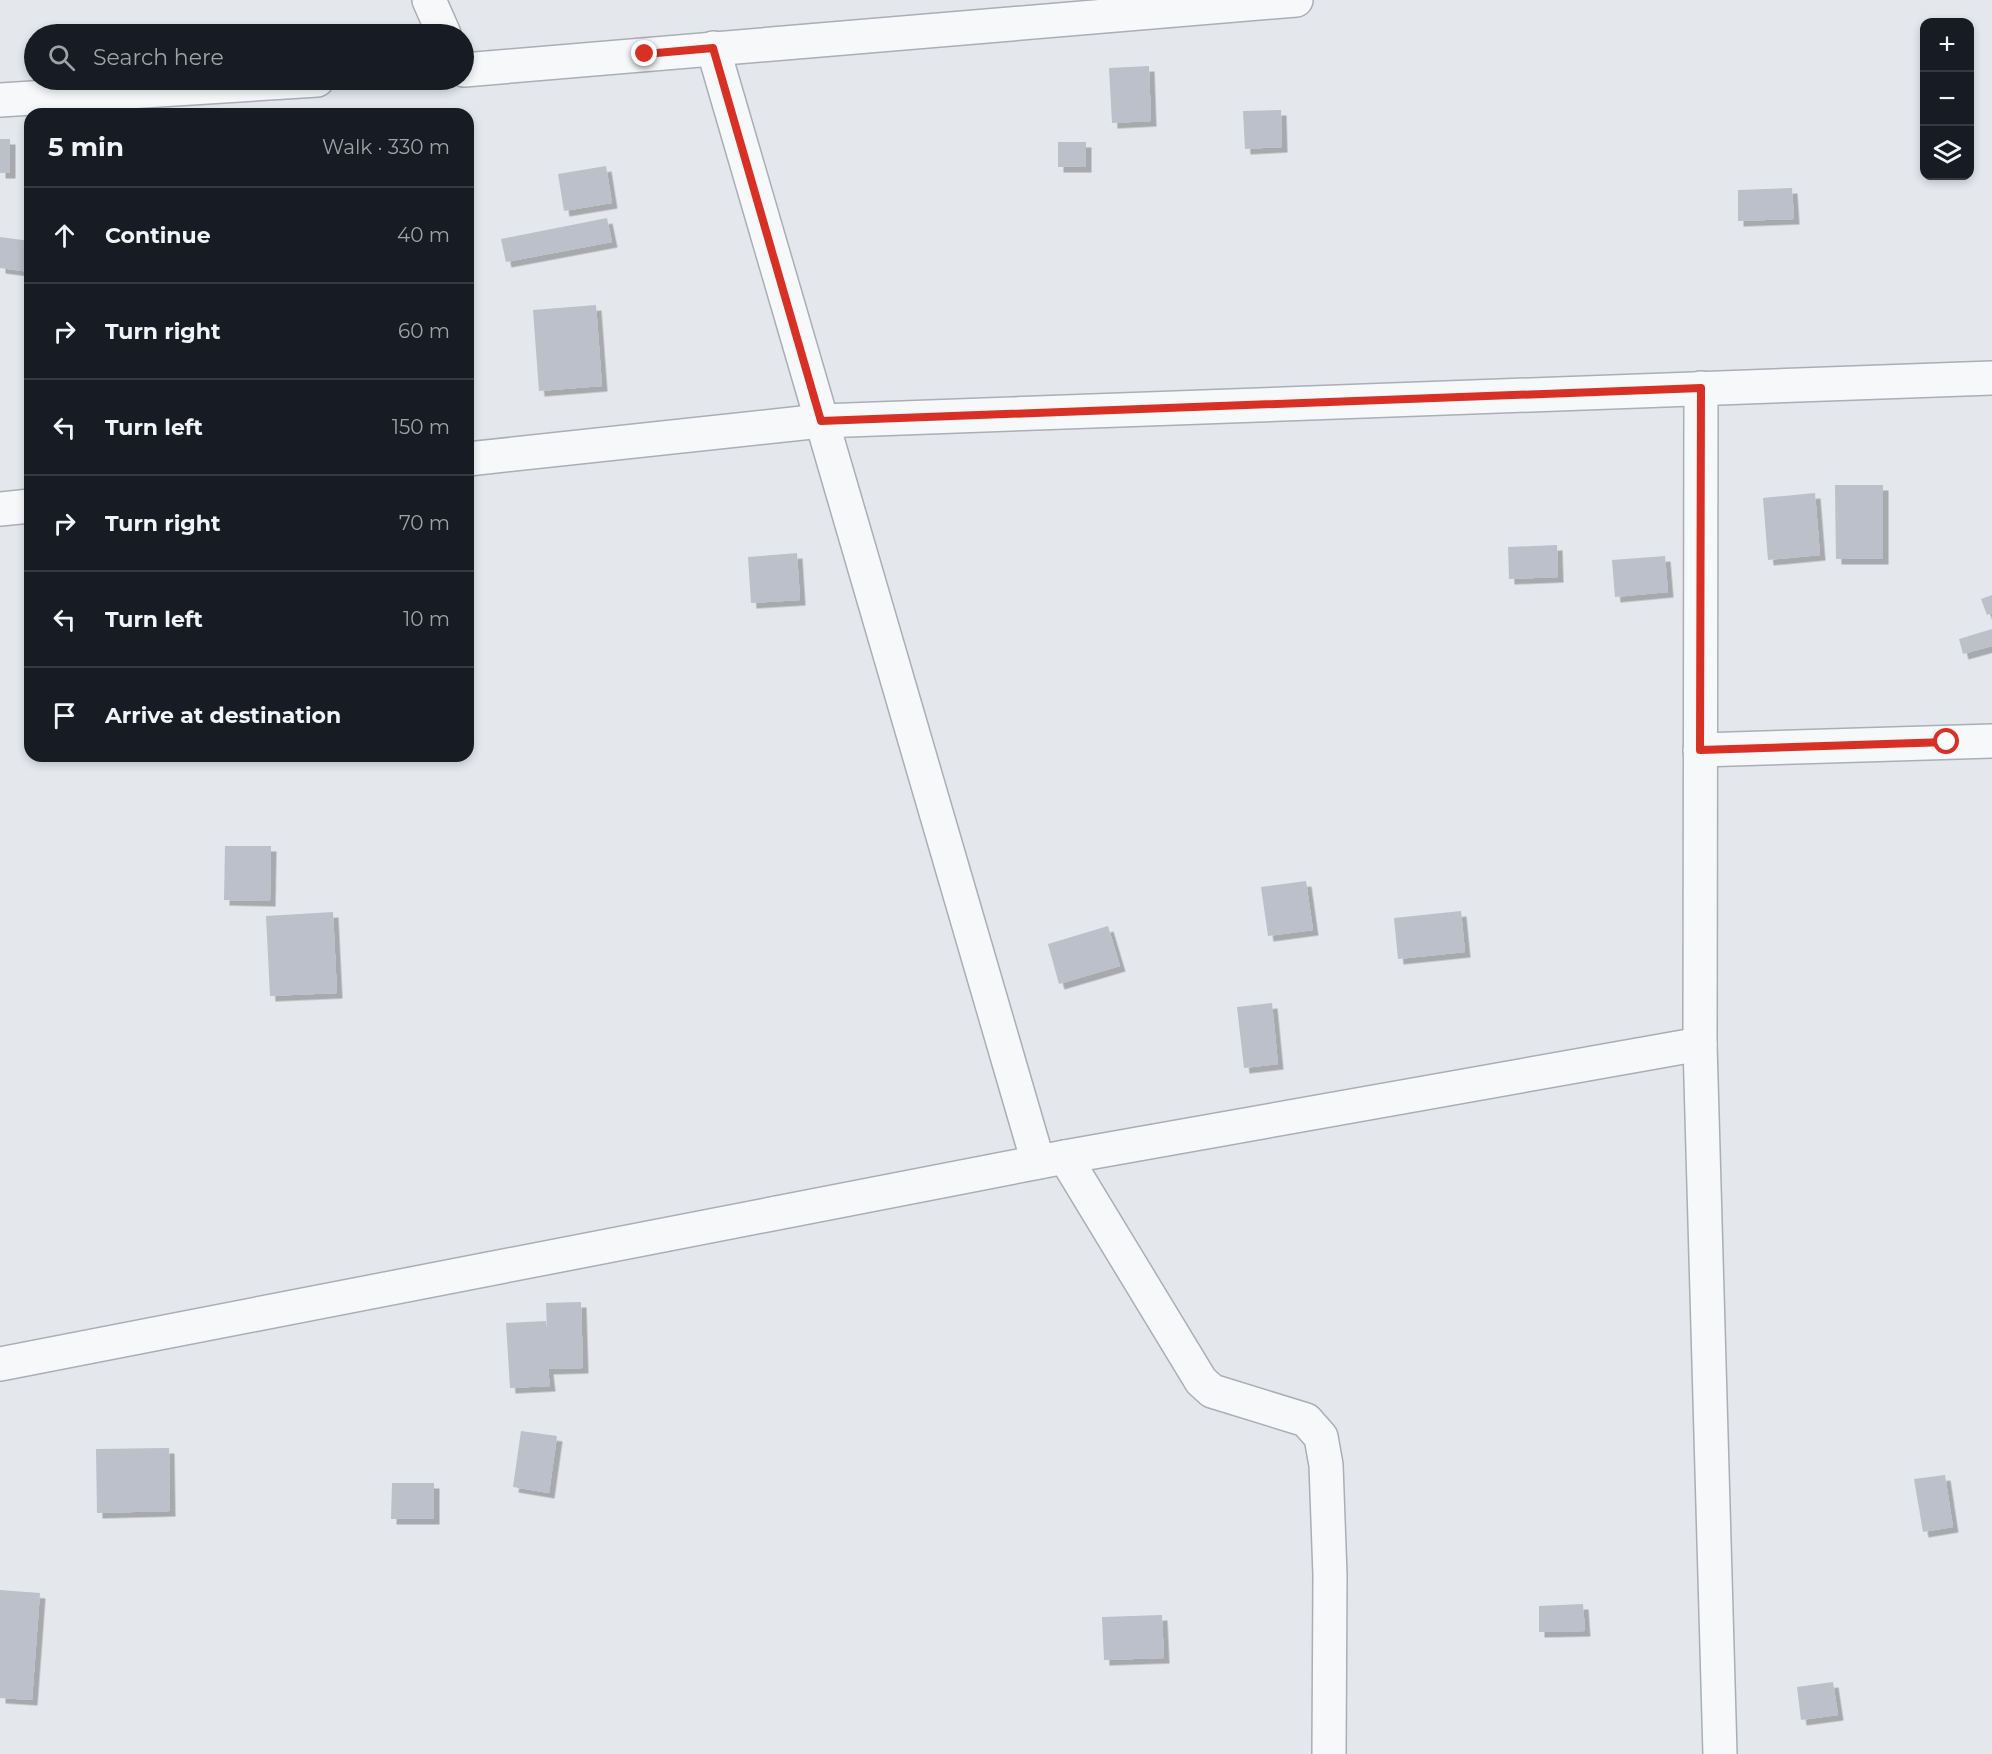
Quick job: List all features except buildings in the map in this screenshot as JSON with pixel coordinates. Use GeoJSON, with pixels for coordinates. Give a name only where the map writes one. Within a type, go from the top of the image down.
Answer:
{"type":"FeatureCollection","features":[{"type":"Feature","properties":{"kind":"street"},"geometry":{"type":"LineString","coordinates":[[429,0],[440,24]]}},
{"type":"Feature","properties":{"kind":"street"},"geometry":{"type":"LineString","coordinates":[[474,69],[1296,0]]}},
{"type":"Feature","properties":{"kind":"street"},"geometry":{"type":"LineString","coordinates":[[713,48],[821,421],[1051,1159],[1201,1381],[1212,1390],[1306,1420],[1321,1437],[1326,1465],[1330,1575],[1329,1754]]}},
{"type":"Feature","properties":{"kind":"street"},"geometry":{"type":"LineString","coordinates":[[0,99],[150,90]]}},
{"type":"Feature","properties":{"kind":"street"},"geometry":{"type":"LineString","coordinates":[[474,458],[821,421],[1992,378]]}},
{"type":"Feature","properties":{"kind":"street"},"geometry":{"type":"LineString","coordinates":[[1701,388],[1700,1044],[1720,1754]]}},
{"type":"Feature","properties":{"kind":"street"},"geometry":{"type":"LineString","coordinates":[[0,509],[24,507]]}},
{"type":"Feature","properties":{"kind":"street"},"geometry":{"type":"LineString","coordinates":[[1700,750],[1992,741]]}},
{"type":"Feature","properties":{"kind":"street"},"geometry":{"type":"LineString","coordinates":[[0,1364],[1051,1159],[1700,1044]]}},
{"type":"Feature","properties":{"kind":"route"},"geometry":{"type":"LineString","coordinates":[[645,54],[713,48],[821,421],[1701,388],[1700,750],[1947,742]]}}]}
